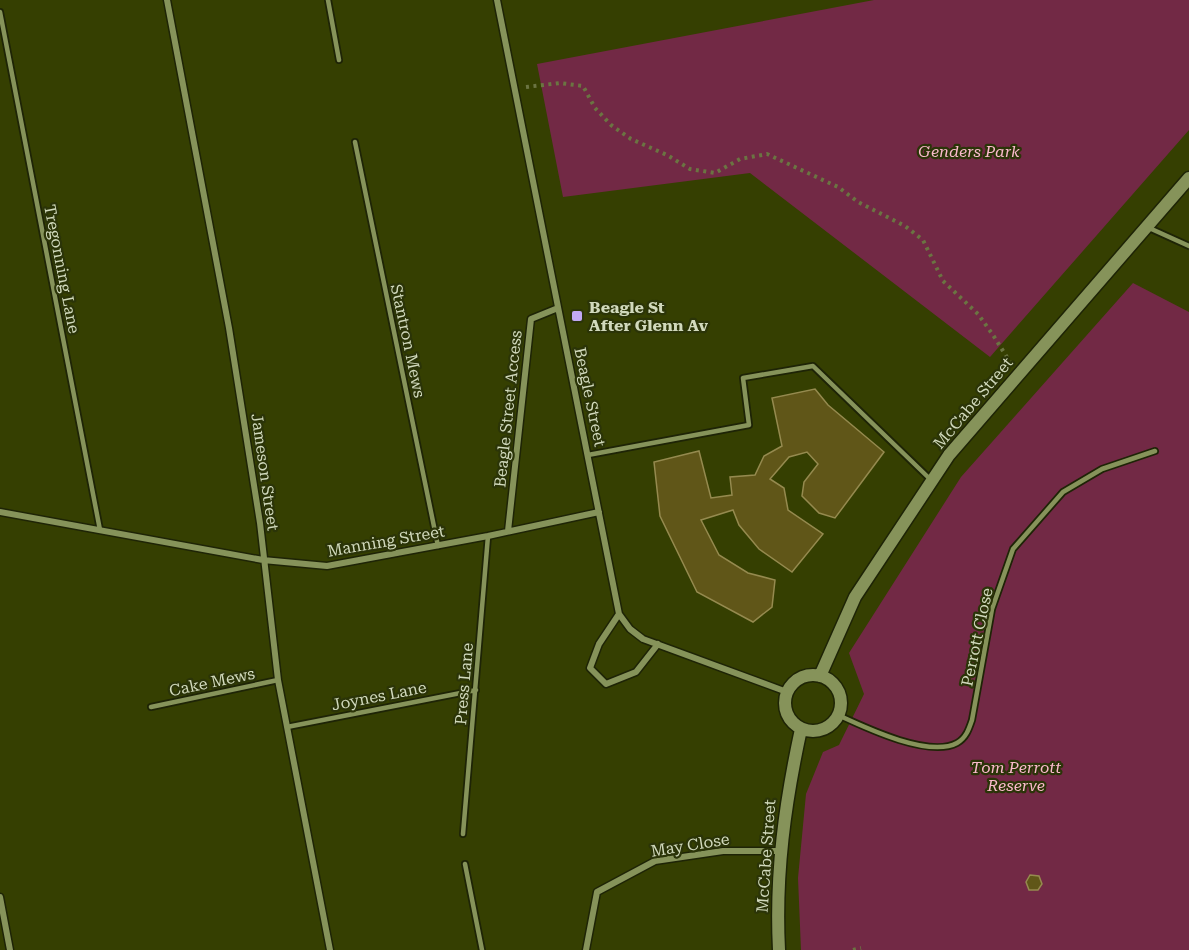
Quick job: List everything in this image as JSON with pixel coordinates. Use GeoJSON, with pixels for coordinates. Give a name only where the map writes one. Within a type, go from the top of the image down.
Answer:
{"type":"FeatureCollection","features":[{"type":"Feature","properties":{"kind":"street","name":"Jameson Street"},"geometry":{"type":"LineString","coordinates":[[167,0],[229,328],[260,523],[278,680],[330,950]]}},
{"type":"Feature","properties":{"kind":"street","name":"Beagle Street"},"geometry":{"type":"LineString","coordinates":[[497,0],[619,614]]}},
{"type":"Feature","properties":{"kind":"street","name":"McCabe Street"},"geometry":{"type":"LineString","coordinates":[[820,676],[855,597],[949,455],[1189,178]]}},
{"type":"Feature","properties":{"kind":"street","name":"Beagle Street Access"},"geometry":{"type":"LineString","coordinates":[[508,531],[531,319],[558,308]]}},
{"type":"Feature","properties":{"kind":"street","name":"Manning Street"},"geometry":{"type":"LineString","coordinates":[[0,512],[263,560],[327,566],[438,546],[599,512]]}},
{"type":"Feature","properties":{"kind":"street"},"geometry":{"type":"LineString","coordinates":[[658,644],[636,672],[606,684],[590,668],[599,644],[619,614],[630,629],[644,639],[658,644],[787,692]]}},
{"type":"Feature","properties":{"kind":"street"},"geometry":{"type":"LineString","coordinates":[[812,675],[820,676],[829,680],[840,696],[838,715],[833,722],[818,731],[801,729],[788,717],[785,700],[787,692],[797,680],[812,675]]}},
{"type":"Feature","properties":{"kind":"street","name":"McCabe Street"},"geometry":{"type":"LineString","coordinates":[[779,950],[781,851],[787,797],[801,729]]}},
{"type":"Feature","properties":{"kind":"street","name":"May Close"},"geometry":{"type":"LineString","coordinates":[[586,950],[597,892],[655,861],[723,851],[781,851]]}},
{"type":"Feature","properties":{"kind":"street"},"geometry":{"type":"LineString","coordinates":[[0,897],[10,950]]}},
{"type":"Feature","properties":{"kind":"lane"},"geometry":{"type":"LineString","coordinates":[[328,0],[339,60]]}},
{"type":"Feature","properties":{"kind":"lane","name":"Tregonning Lane"},"geometry":{"type":"LineString","coordinates":[[0,12],[100,530]]}},
{"type":"Feature","properties":{"kind":"lane","name":"Stantron Mews"},"geometry":{"type":"LineString","coordinates":[[355,142],[438,546]]}},
{"type":"Feature","properties":{"kind":"lane"},"geometry":{"type":"LineString","coordinates":[[1147,227],[1189,246]]}},
{"type":"Feature","properties":{"kind":"lane"},"geometry":{"type":"LineString","coordinates":[[588,455],[748,425],[743,378],[813,366],[932,480]]}},
{"type":"Feature","properties":{"kind":"lane","name":"Perrott Close"},"geometry":{"type":"LineString","coordinates":[[838,715],[872,730],[922,746],[941,748],[959,742],[967,734],[972,720],[992,609],[1013,549],[1063,492],[1102,469],[1155,451]]}},
{"type":"Feature","properties":{"kind":"lane","name":"Press Lane"},"geometry":{"type":"LineString","coordinates":[[463,834],[488,536]]}},
{"type":"Feature","properties":{"kind":"lane","name":"Cake Mews"},"geometry":{"type":"LineString","coordinates":[[151,707],[278,680]]}},
{"type":"Feature","properties":{"kind":"lane","name":"Joynes Lane"},"geometry":{"type":"LineString","coordinates":[[287,727],[476,690]]}},
{"type":"Feature","properties":{"kind":"lane"},"geometry":{"type":"LineString","coordinates":[[465,864],[482,950]]}},
{"type":"Feature","properties":{"kind":"path"},"geometry":{"type":"LineString","coordinates":[[514,89],[560,83],[583,86],[595,108],[610,124],[631,140],[667,155],[690,169],[715,173],[740,159],[767,154],[838,187],[858,202],[905,226],[923,240],[943,281],[978,314],[1019,374]]}},
{"type":"Feature","properties":{"kind":"path"},"geometry":{"type":"LineString","coordinates":[[853,950],[861,948]]}},
{"type":"Feature","properties":{"kind":"green space","name":"Genders Park"},"geometry":{"type":"Polygon","coordinates":[[[874,0],[1189,0],[1189,130],[990,357],[750,173],[563,197],[537,64],[874,0]]]}},
{"type":"Feature","properties":{"kind":"green space","name":"Tom Perrott Reserve"},"geometry":{"type":"Polygon","coordinates":[[[1133,283],[1189,312],[1189,950],[801,950],[798,878],[806,794],[823,752],[839,745],[864,694],[849,653],[961,477],[1133,283]]]}},
{"type":"Feature","properties":{"kind":"building"},"geometry":{"type":"Polygon","coordinates":[[[815,389],[828,405],[884,452],[835,518],[819,513],[802,496],[804,482],[818,464],[807,452],[789,457],[770,479],[784,488],[788,510],[823,534],[792,572],[759,549],[739,525],[733,510],[701,520],[719,555],[748,573],[775,580],[772,607],[753,622],[697,592],[660,516],[654,462],[699,451],[711,498],[732,495],[730,477],[755,475],[764,456],[782,446],[772,398],[815,389]]]}},
{"type":"Feature","properties":{"kind":"building"},"geometry":{"type":"Polygon","coordinates":[[[1030,875],[1039,876],[1042,884],[1038,890],[1029,890],[1026,882],[1030,875]]]}},
{"type":"Feature","properties":{"kind":"place","name":"Beagle St After Glenn Av"},"geometry":{"type":"Point","coordinates":[577,316]}}]}
